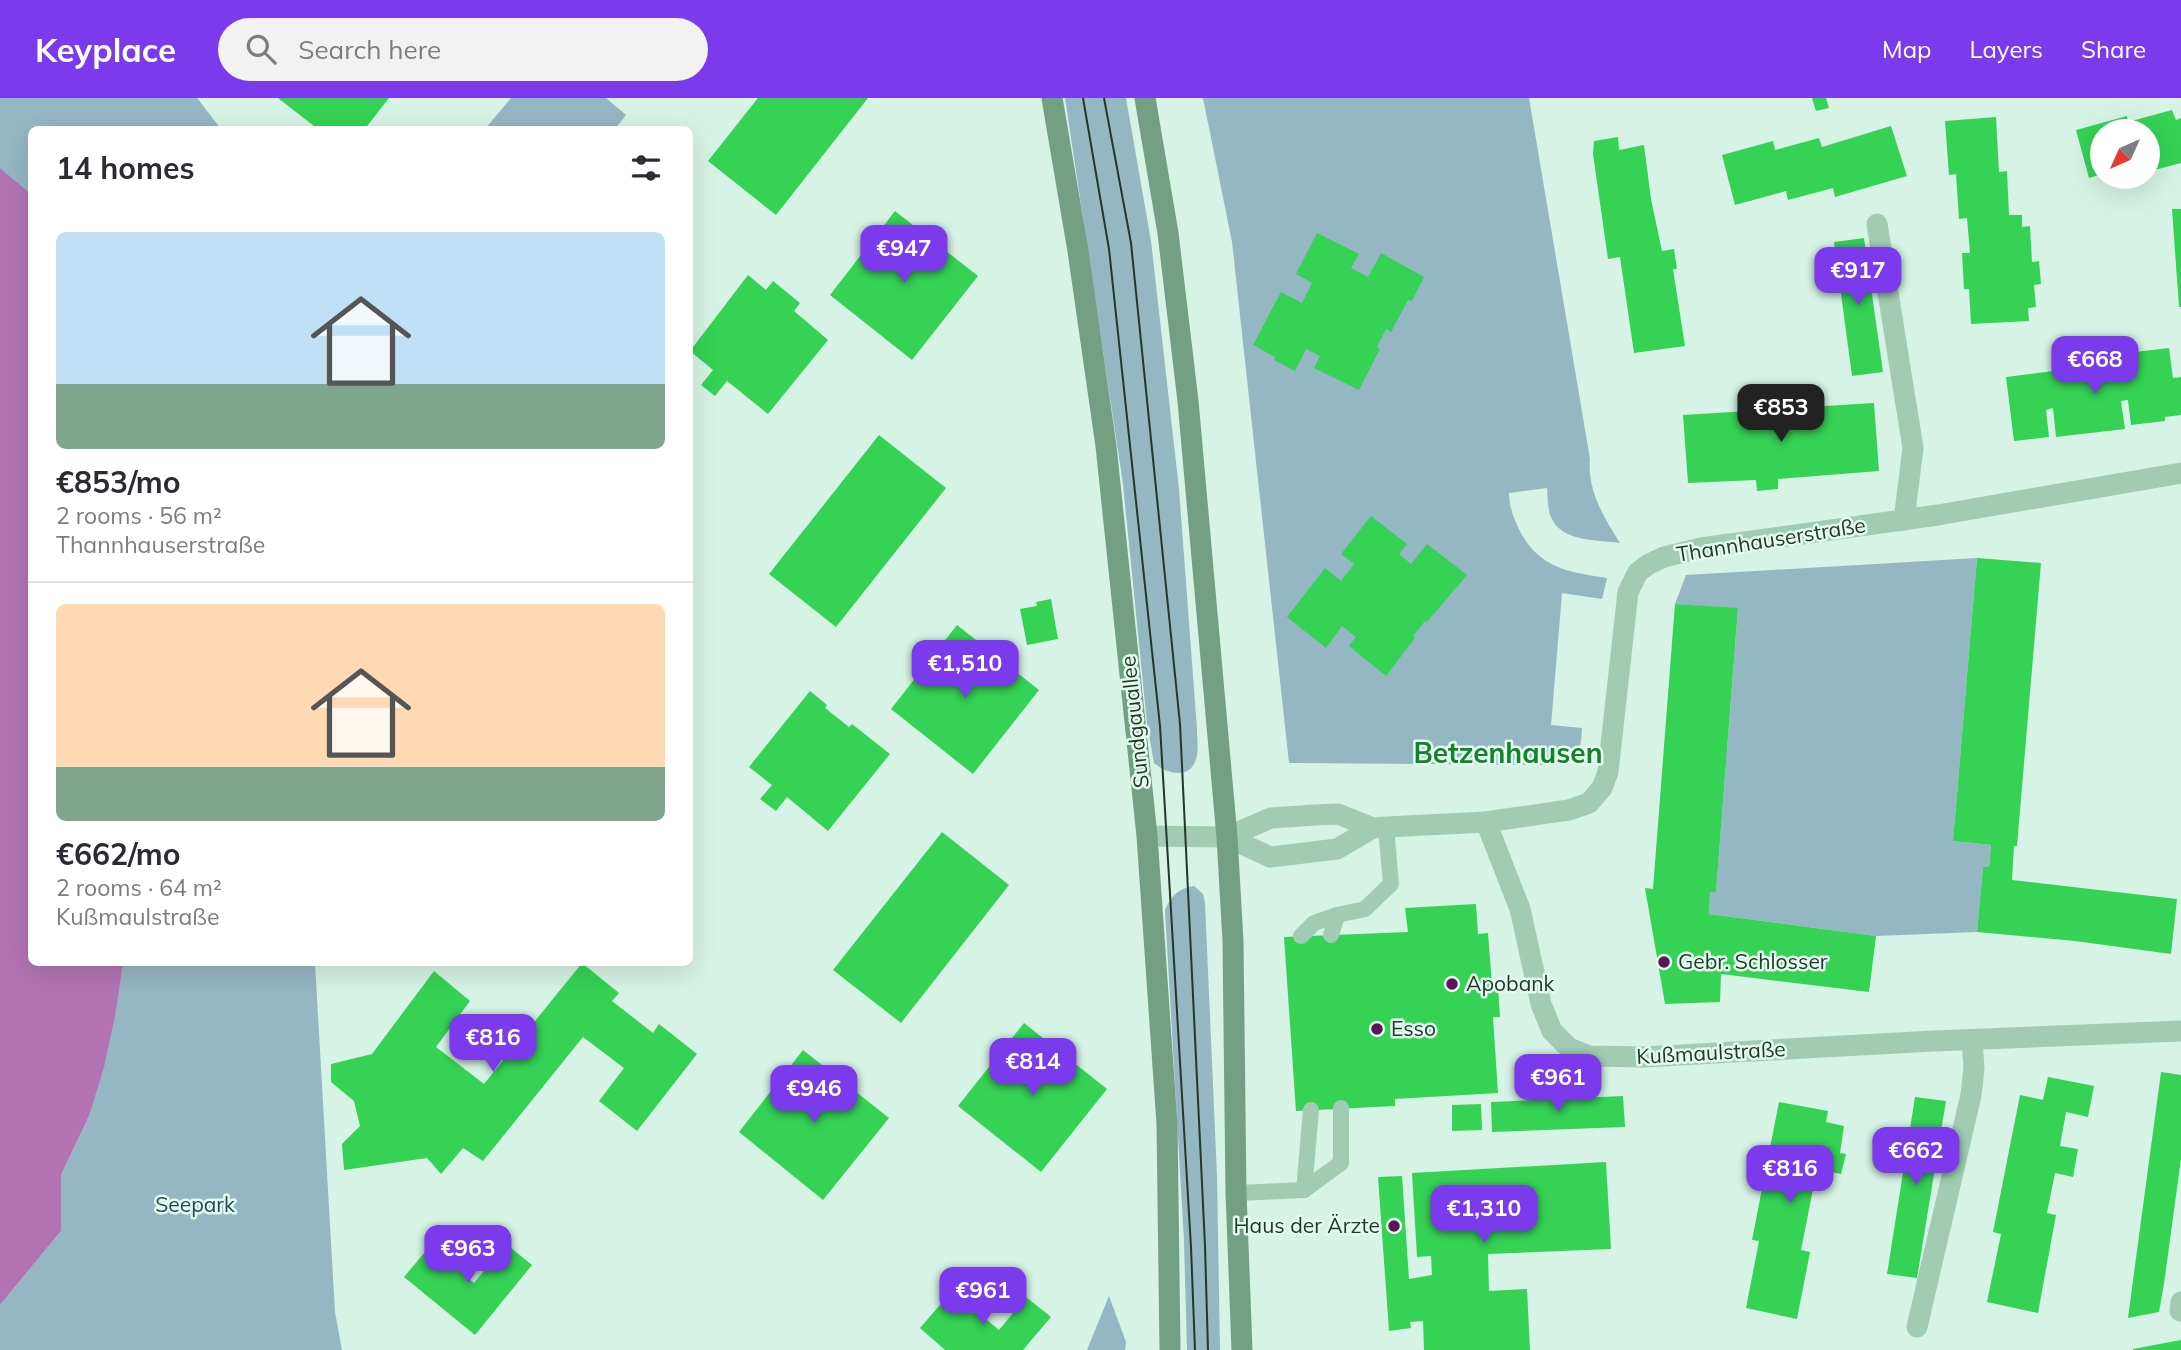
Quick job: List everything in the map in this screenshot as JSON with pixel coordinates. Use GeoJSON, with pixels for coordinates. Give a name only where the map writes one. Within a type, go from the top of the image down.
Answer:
{"type":"FeatureCollection","features":[{"type":"Feature","properties":{"kind":"street","name":"Sundgauallee"},"geometry":{"type":"LineString","coordinates":[[1052,98],[1078,251],[1106,446],[1147,836],[1167,1124],[1170,1350]]}},
{"type":"Feature","properties":{"kind":"street"},"geometry":{"type":"LineString","coordinates":[[1145,98],[1168,233],[1188,401],[1227,837],[1233,941],[1236,1193],[1242,1350]]}},
{"type":"Feature","properties":{"kind":"street"},"geometry":{"type":"LineString","coordinates":[[1877,225],[1913,448],[1904,520]]}},
{"type":"Feature","properties":{"kind":"street","name":"Thannhauserstraße"},"geometry":{"type":"LineString","coordinates":[[1147,836],[1227,837],[1271,818],[1338,814],[1380,828],[1486,822],[1569,810],[1589,803],[1602,788],[1608,772],[1628,592],[1638,572],[1644,568],[1664,557],[1701,548],[1904,520],[2181,473]]}},
{"type":"Feature","properties":{"kind":"street","name":"Kußmaulstraße"},"geometry":{"type":"LineString","coordinates":[[1486,822],[1520,909],[1541,1004],[1552,1031],[1569,1048],[1589,1056],[1636,1057],[2181,1031]]}},
{"type":"Feature","properties":{"kind":"street","name":"Thannhauserstraße"},"geometry":{"type":"LineString","coordinates":[[1227,837],[1270,857],[1337,849],[1380,828]]}},
{"type":"Feature","properties":{"kind":"street"},"geometry":{"type":"LineString","coordinates":[[1917,1327],[1971,1096],[1974,1068],[1972,1041]]}},
{"type":"Feature","properties":{"kind":"lane"},"geometry":{"type":"LineString","coordinates":[[1301,936],[1314,923],[1365,909],[1391,884],[1380,828]]}},
{"type":"Feature","properties":{"kind":"lane"},"geometry":{"type":"LineString","coordinates":[[1331,935],[1337,915]]}},
{"type":"Feature","properties":{"kind":"lane"},"geometry":{"type":"LineString","coordinates":[[1236,1193],[1304,1190],[1341,1163],[1341,1108]]}},
{"type":"Feature","properties":{"kind":"lane"},"geometry":{"type":"LineString","coordinates":[[1304,1190],[1311,1110]]}},
{"type":"Feature","properties":{"kind":"green space"},"geometry":{"type":"Polygon","coordinates":[[[0,98],[197,98],[219,126],[28,126],[28,192],[0,168],[0,98]]]}},
{"type":"Feature","properties":{"kind":"green space"},"geometry":{"type":"Polygon","coordinates":[[[511,98],[606,98],[626,115],[617,126],[488,126],[511,98]]]}},
{"type":"Feature","properties":{"kind":"green space"},"geometry":{"type":"Polygon","coordinates":[[[1065,98],[1126,98],[1151,241],[1179,489],[1198,744],[1193,766],[1184,772],[1171,772],[1154,763],[1147,723],[1123,484],[1065,98]]]}},
{"type":"Feature","properties":{"kind":"green space"},"geometry":{"type":"Polygon","coordinates":[[[1203,98],[1529,98],[1590,459],[1591,482],[1603,514],[1620,543],[1584,539],[1559,528],[1550,513],[1547,488],[1509,493],[1517,525],[1530,547],[1539,556],[1570,571],[1607,578],[1602,599],[1562,593],[1551,725],[1582,728],[1579,751],[1572,760],[1550,765],[1289,763],[1232,242],[1203,98]]]}},
{"type":"Feature","properties":{"kind":"green space"},"geometry":{"type":"Polygon","coordinates":[[[1977,558],[1953,841],[1991,845],[1989,867],[1983,867],[1977,932],[1876,936],[1709,914],[1710,892],[1716,892],[1738,609],[1675,604],[1686,575],[1977,558]]]}},
{"type":"Feature","properties":{"kind":"green space"},"geometry":{"type":"Polygon","coordinates":[[[1194,886],[1203,894],[1205,903],[1217,1176],[1220,1350],[1187,1350],[1184,1241],[1165,910],[1176,894],[1194,886]]]}},
{"type":"Feature","properties":{"kind":"green space","name":"Seepark"},"geometry":{"type":"Polygon","coordinates":[[[122,966],[315,966],[335,1312],[342,1350],[0,1350],[0,1305],[61,1231],[61,1175],[89,1116],[122,966]]]}},
{"type":"Feature","properties":{"kind":"green space"},"geometry":{"type":"Polygon","coordinates":[[[1109,1296],[1126,1342],[1125,1350],[1087,1350],[1109,1296]]]}},
{"type":"Feature","properties":{"kind":"shaded area"},"geometry":{"type":"Polygon","coordinates":[[[0,168],[28,192],[28,966],[123,966],[104,1067],[89,1116],[61,1175],[61,1231],[0,1305],[0,168]]]}},
{"type":"Feature","properties":{"kind":"building"},"geometry":{"type":"Polygon","coordinates":[[[278,98],[389,98],[367,126],[314,126],[278,98]]]}},
{"type":"Feature","properties":{"kind":"building"},"geometry":{"type":"Polygon","coordinates":[[[758,98],[868,98],[776,215],[708,161],[758,98]]]}},
{"type":"Feature","properties":{"kind":"building"},"geometry":{"type":"Polygon","coordinates":[[[1812,98],[1826,98],[1829,108],[1816,111],[1812,98]]]}},
{"type":"Feature","properties":{"kind":"building"},"geometry":{"type":"Polygon","coordinates":[[[2172,110],[2176,120],[2181,118],[2181,163],[2160,169],[2160,119],[2139,119],[2172,110]]]}},
{"type":"Feature","properties":{"kind":"building"},"geometry":{"type":"Polygon","coordinates":[[[1996,117],[1999,172],[2007,171],[2009,215],[2022,215],[2022,227],[2030,226],[2032,262],[2039,261],[2041,284],[2034,285],[2036,307],[2028,308],[2029,321],[1971,324],[1969,289],[1964,289],[1962,253],[1970,253],[1967,218],[1959,219],[1956,174],[1949,175],[1945,121],[1996,117]]]}},
{"type":"Feature","properties":{"kind":"building"},"geometry":{"type":"Polygon","coordinates":[[[1891,126],[1907,176],[1835,197],[1833,188],[1788,200],[1786,191],[1735,205],[1722,155],[1773,141],[1775,150],[1819,138],[1822,147],[1891,126]]]}},
{"type":"Feature","properties":{"kind":"building"},"geometry":{"type":"Polygon","coordinates":[[[2090,126],[2089,178],[2076,130],[2090,126]]]}},
{"type":"Feature","properties":{"kind":"building"},"geometry":{"type":"Polygon","coordinates":[[[1618,137],[1619,150],[1644,145],[1651,199],[1662,251],[1674,249],[1677,269],[1673,269],[1685,346],[1634,353],[1620,257],[1608,259],[1593,154],[1594,141],[1618,137]]]}},
{"type":"Feature","properties":{"kind":"building"},"geometry":{"type":"Polygon","coordinates":[[[2172,209],[2181,209],[2181,307],[2179,307],[2172,209]]]}},
{"type":"Feature","properties":{"kind":"building"},"geometry":{"type":"Polygon","coordinates":[[[895,211],[978,276],[912,360],[830,295],[895,211]]]}},
{"type":"Feature","properties":{"kind":"building"},"geometry":{"type":"Polygon","coordinates":[[[1317,233],[1359,254],[1351,268],[1368,277],[1381,253],[1424,277],[1391,332],[1386,329],[1377,347],[1380,349],[1359,390],[1314,368],[1320,356],[1306,349],[1295,371],[1253,345],[1281,292],[1302,303],[1312,283],[1296,274],[1317,233]]]}},
{"type":"Feature","properties":{"kind":"building"},"geometry":{"type":"Polygon","coordinates":[[[1864,238],[1883,372],[1852,376],[1834,242],[1864,238]]]}},
{"type":"Feature","properties":{"kind":"building"},"geometry":{"type":"Polygon","coordinates":[[[748,275],[766,290],[773,281],[800,303],[794,311],[828,340],[768,414],[727,381],[715,396],[701,385],[713,370],[693,353],[693,347],[748,275]]]}},
{"type":"Feature","properties":{"kind":"building"},"geometry":{"type":"Polygon","coordinates":[[[2169,348],[2173,378],[2181,377],[2181,415],[2165,417],[2165,421],[2131,425],[2128,400],[2121,401],[2125,429],[2056,437],[2053,408],[2046,410],[2049,437],[2014,441],[2006,377],[2061,370],[2060,366],[2094,362],[2096,379],[2104,378],[2101,356],[2169,348]]]}},
{"type":"Feature","properties":{"kind":"building"},"geometry":{"type":"Polygon","coordinates":[[[1874,403],[1879,471],[1778,479],[1778,489],[1757,491],[1756,480],[1688,483],[1683,415],[1874,403]]]}},
{"type":"Feature","properties":{"kind":"building"},"geometry":{"type":"Polygon","coordinates":[[[879,435],[946,488],[836,627],[769,574],[879,435]]]}},
{"type":"Feature","properties":{"kind":"building"},"geometry":{"type":"Polygon","coordinates":[[[1371,516],[1407,544],[1399,554],[1411,564],[1427,544],[1467,575],[1427,622],[1425,621],[1386,676],[1349,646],[1356,637],[1342,626],[1326,648],[1287,617],[1325,568],[1341,581],[1354,564],[1341,554],[1371,516]]]}},
{"type":"Feature","properties":{"kind":"building"},"geometry":{"type":"Polygon","coordinates":[[[1977,558],[2041,563],[2012,880],[2177,899],[2171,954],[1977,932],[1983,867],[1989,867],[1991,845],[1953,841],[1977,558]]]}},
{"type":"Feature","properties":{"kind":"building"},"geometry":{"type":"Polygon","coordinates":[[[1051,599],[1058,639],[1027,645],[1020,609],[1037,606],[1036,602],[1051,599]]]}},
{"type":"Feature","properties":{"kind":"building"},"geometry":{"type":"Polygon","coordinates":[[[1675,604],[1738,608],[1716,892],[1710,892],[1709,914],[1876,936],[1869,992],[1721,974],[1720,1002],[1665,1004],[1645,888],[1653,889],[1675,604]]]}},
{"type":"Feature","properties":{"kind":"building"},"geometry":{"type":"Polygon","coordinates":[[[957,625],[1039,690],[973,774],[891,709],[957,625]]]}},
{"type":"Feature","properties":{"kind":"building"},"geometry":{"type":"Polygon","coordinates":[[[810,691],[827,705],[825,708],[849,727],[852,724],[890,754],[828,831],[787,797],[776,811],[760,799],[772,785],[749,767],[810,691]]]}},
{"type":"Feature","properties":{"kind":"building"},"geometry":{"type":"Polygon","coordinates":[[[942,832],[1009,885],[901,1023],[833,970],[942,832]]]}},
{"type":"Feature","properties":{"kind":"building"},"geometry":{"type":"Polygon","coordinates":[[[1476,904],[1478,934],[1488,933],[1492,985],[1498,985],[1500,1017],[1493,1017],[1498,1093],[1395,1099],[1395,1106],[1296,1111],[1284,937],[1408,932],[1405,908],[1476,904]]]}},
{"type":"Feature","properties":{"kind":"building"},"geometry":{"type":"Polygon","coordinates":[[[580,966],[586,966],[619,993],[612,1001],[653,1033],[659,1024],[697,1054],[637,1131],[599,1101],[624,1068],[583,1037],[483,1161],[463,1148],[441,1174],[427,1158],[344,1170],[342,1144],[360,1126],[354,1101],[331,1082],[331,1064],[372,1054],[434,971],[470,1001],[436,1047],[484,1084],[580,966]]]}},
{"type":"Feature","properties":{"kind":"building"},"geometry":{"type":"Polygon","coordinates":[[[1024,1023],[1107,1089],[1041,1172],[958,1106],[1024,1023]]]}},
{"type":"Feature","properties":{"kind":"building"},"geometry":{"type":"Polygon","coordinates":[[[803,1050],[889,1118],[823,1200],[739,1132],[803,1050]]]}},
{"type":"Feature","properties":{"kind":"building"},"geometry":{"type":"Polygon","coordinates":[[[2161,1072],[2181,1075],[2181,1159],[2159,1312],[2128,1318],[2161,1072]]]}},
{"type":"Feature","properties":{"kind":"building"},"geometry":{"type":"Polygon","coordinates":[[[1535,1076],[1535,1090],[1517,1091],[1516,1077],[1535,1076]]]}},
{"type":"Feature","properties":{"kind":"building"},"geometry":{"type":"Polygon","coordinates":[[[2048,1077],[2094,1086],[2088,1117],[2066,1112],[2060,1146],[2078,1149],[2073,1177],[2055,1173],[2047,1213],[2056,1215],[2038,1313],[1987,1302],[2001,1234],[1993,1232],[2020,1095],[2043,1100],[2048,1077]]]}},
{"type":"Feature","properties":{"kind":"building"},"geometry":{"type":"Polygon","coordinates":[[[1623,1096],[1625,1127],[1492,1132],[1491,1102],[1623,1096]]]}},
{"type":"Feature","properties":{"kind":"building"},"geometry":{"type":"Polygon","coordinates":[[[1915,1097],[1946,1101],[1917,1278],[1887,1274],[1915,1097]]]}},
{"type":"Feature","properties":{"kind":"building"},"geometry":{"type":"Polygon","coordinates":[[[1779,1102],[1828,1111],[1826,1122],[1844,1126],[1840,1153],[1846,1154],[1841,1174],[1817,1169],[1801,1250],[1810,1252],[1797,1319],[1746,1308],[1759,1241],[1752,1240],[1779,1102]]]}},
{"type":"Feature","properties":{"kind":"building"},"geometry":{"type":"Polygon","coordinates":[[[1481,1104],[1482,1130],[1452,1131],[1452,1105],[1481,1104]]]}},
{"type":"Feature","properties":{"kind":"building"},"geometry":{"type":"Polygon","coordinates":[[[1606,1162],[1611,1249],[1488,1254],[1489,1291],[1527,1289],[1530,1350],[1424,1350],[1423,1321],[1410,1322],[1411,1328],[1389,1331],[1378,1177],[1402,1176],[1409,1279],[1432,1275],[1431,1256],[1417,1257],[1412,1173],[1606,1162]]]}},
{"type":"Feature","properties":{"kind":"building"},"geometry":{"type":"Polygon","coordinates":[[[506,1244],[532,1265],[475,1335],[404,1277],[430,1246],[474,1283],[506,1244]]]}},
{"type":"Feature","properties":{"kind":"building"},"geometry":{"type":"Polygon","coordinates":[[[952,1291],[999,1330],[1026,1297],[1051,1317],[1023,1350],[945,1350],[920,1328],[952,1291]]]}},
{"type":"Feature","properties":{"kind":"building"},"geometry":{"type":"Polygon","coordinates":[[[2181,1340],[2181,1350],[2133,1350],[2133,1349],[2181,1340]]]}},
{"type":"Feature","properties":{"kind":"tram line"},"geometry":{"type":"LineString","coordinates":[[1083,98],[1109,249],[1160,726],[1195,1350]]}},
{"type":"Feature","properties":{"kind":"tram line"},"geometry":{"type":"LineString","coordinates":[[1104,98],[1131,243],[1180,724],[1208,1350]]}},
{"type":"Feature","properties":{"kind":"place","name":"Gebr. Schlosser"},"geometry":{"type":"Point","coordinates":[1664,962]}},
{"type":"Feature","properties":{"kind":"place","name":"Apobank"},"geometry":{"type":"Point","coordinates":[1452,984]}},
{"type":"Feature","properties":{"kind":"place","name":"Esso"},"geometry":{"type":"Point","coordinates":[1377,1029]}},
{"type":"Feature","properties":{"kind":"place","name":"Haus der Ärzte"},"geometry":{"type":"Point","coordinates":[1394,1226]}},
{"type":"Feature","properties":{"kind":"district","name":"Betzenhausen"},"geometry":{"type":"Point","coordinates":[1508,753]}}]}
